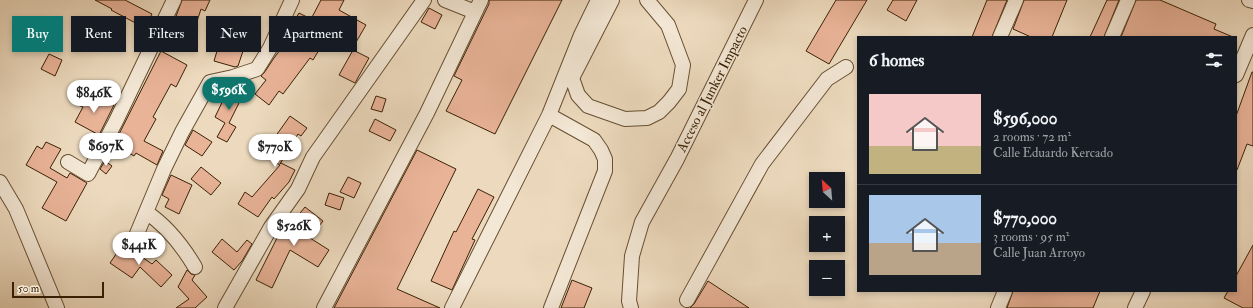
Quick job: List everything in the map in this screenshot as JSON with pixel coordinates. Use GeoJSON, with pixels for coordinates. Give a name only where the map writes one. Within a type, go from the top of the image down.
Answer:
{"type":"FeatureCollection","features":[{"type":"Feature","properties":{"kind":"street"},"geometry":{"type":"LineString","coordinates":[[68,162],[88,174],[174,0]]}},
{"type":"Feature","properties":{"kind":"street"},"geometry":{"type":"LineString","coordinates":[[136,236],[164,169],[182,132],[210,82],[233,77],[257,69],[270,48],[292,0]]}},
{"type":"Feature","properties":{"kind":"street"},"geometry":{"type":"LineString","coordinates":[[225,308],[271,227],[298,189],[313,157],[424,0]]}},
{"type":"Feature","properties":{"kind":"street"},"geometry":{"type":"LineString","coordinates":[[324,308],[427,113],[478,6],[445,0]]}},
{"type":"Feature","properties":{"kind":"street"},"geometry":{"type":"LineString","coordinates":[[452,308],[549,115],[581,35],[598,0]]}},
{"type":"Feature","properties":{"kind":"street"},"geometry":{"type":"LineString","coordinates":[[612,0],[572,78],[578,95],[588,106],[625,119],[647,118],[659,112],[670,102],[680,89],[683,65],[668,25],[647,0]]}},
{"type":"Feature","properties":{"kind":"street","name":"Acceso al Junker Impacto"},"geometry":{"type":"LineString","coordinates":[[631,308],[632,256],[642,222],[668,177],[756,0]]}},
{"type":"Feature","properties":{"kind":"street"},"geometry":{"type":"LineString","coordinates":[[1000,36],[1016,0]]}},
{"type":"Feature","properties":{"kind":"street"},"geometry":{"type":"LineString","coordinates":[[1112,36],[1128,0]]}},
{"type":"Feature","properties":{"kind":"street"},"geometry":{"type":"LineString","coordinates":[[1249,0],[1253,1]]}},
{"type":"Feature","properties":{"kind":"street"},"geometry":{"type":"LineString","coordinates":[[1237,73],[1253,35]]}},
{"type":"Feature","properties":{"kind":"street"},"geometry":{"type":"LineString","coordinates":[[687,300],[762,164],[826,79],[846,67]]}},
{"type":"Feature","properties":{"kind":"street"},"geometry":{"type":"LineString","coordinates":[[549,115],[594,140],[605,158],[605,171],[551,308]]}},
{"type":"Feature","properties":{"kind":"street"},"geometry":{"type":"LineString","coordinates":[[0,182],[16,209],[57,308]]}},
{"type":"Feature","properties":{"kind":"street"},"geometry":{"type":"LineString","coordinates":[[146,212],[157,219],[184,248],[195,266]]}},
{"type":"Feature","properties":{"kind":"street"},"geometry":{"type":"LineString","coordinates":[[998,308],[1005,292]]}},
{"type":"Feature","properties":{"kind":"street"},"geometry":{"type":"LineString","coordinates":[[1135,308],[1143,292]]}},
{"type":"Feature","properties":{"kind":"building"},"geometry":{"type":"Polygon","coordinates":[[[95,0],[125,0],[152,14],[151,16],[134,16],[134,22],[126,18],[126,16],[122,16],[111,10],[112,9],[95,0]]]}},
{"type":"Feature","properties":{"kind":"building"},"geometry":{"type":"Polygon","coordinates":[[[182,0],[210,0],[205,11],[201,9],[198,18],[198,16],[176,16],[182,0]]]}},
{"type":"Feature","properties":{"kind":"building"},"geometry":{"type":"Polygon","coordinates":[[[321,0],[344,0],[339,10],[350,16],[313,16],[321,0]]]}},
{"type":"Feature","properties":{"kind":"building"},"geometry":{"type":"Polygon","coordinates":[[[489,0],[562,0],[495,134],[446,111],[462,80],[454,76],[489,4],[489,0]]]}},
{"type":"Feature","properties":{"kind":"building"},"geometry":{"type":"Polygon","coordinates":[[[836,0],[867,0],[829,64],[806,51],[836,0]]]}},
{"type":"Feature","properties":{"kind":"building"},"geometry":{"type":"Polygon","coordinates":[[[893,0],[917,0],[906,21],[887,10],[893,0]]]}},
{"type":"Feature","properties":{"kind":"building"},"geometry":{"type":"Polygon","coordinates":[[[987,0],[1007,0],[992,36],[972,36],[987,0]]]}},
{"type":"Feature","properties":{"kind":"building"},"geometry":{"type":"Polygon","coordinates":[[[1024,0],[1067,0],[1052,36],[1029,36],[1013,29],[1024,0]]]}},
{"type":"Feature","properties":{"kind":"building"},"geometry":{"type":"Polygon","coordinates":[[[1107,0],[1119,0],[1104,36],[1090,36],[1107,0]]]}},
{"type":"Feature","properties":{"kind":"building"},"geometry":{"type":"Polygon","coordinates":[[[1136,0],[1160,0],[1216,24],[1214,29],[1231,36],[1121,36],[1136,0]]]}},
{"type":"Feature","properties":{"kind":"building"},"geometry":{"type":"Polygon","coordinates":[[[429,8],[442,15],[435,29],[421,22],[429,8]]]}},
{"type":"Feature","properties":{"kind":"building"},"geometry":{"type":"Polygon","coordinates":[[[299,13],[305,16],[297,16],[299,13]]]}},
{"type":"Feature","properties":{"kind":"building"},"geometry":{"type":"Polygon","coordinates":[[[357,20],[366,25],[357,41],[357,20]]]}},
{"type":"Feature","properties":{"kind":"building"},"geometry":{"type":"Polygon","coordinates":[[[160,52],[187,65],[176,87],[171,84],[153,117],[156,119],[144,141],[163,151],[157,165],[136,153],[134,156],[114,144],[160,52]]]}},
{"type":"Feature","properties":{"kind":"building"},"geometry":{"type":"Polygon","coordinates":[[[217,52],[243,52],[238,66],[235,67],[214,61],[217,52]]]}},
{"type":"Feature","properties":{"kind":"building"},"geometry":{"type":"Polygon","coordinates":[[[278,52],[318,52],[313,60],[310,58],[283,94],[279,91],[269,105],[255,94],[266,80],[261,76],[278,52]]]}},
{"type":"Feature","properties":{"kind":"building"},"geometry":{"type":"Polygon","coordinates":[[[352,52],[357,52],[369,58],[355,83],[339,75],[352,52]]]}},
{"type":"Feature","properties":{"kind":"building"},"geometry":{"type":"Polygon","coordinates":[[[49,54],[62,60],[55,76],[41,69],[49,54]]]}},
{"type":"Feature","properties":{"kind":"building"},"geometry":{"type":"Polygon","coordinates":[[[1253,72],[1253,146],[1247,144],[1237,170],[1237,113],[1253,72]]]}},
{"type":"Feature","properties":{"kind":"building"},"geometry":{"type":"Polygon","coordinates":[[[234,85],[245,91],[229,123],[236,127],[227,142],[217,137],[225,123],[215,117],[230,86],[234,85]]]}},
{"type":"Feature","properties":{"kind":"building"},"geometry":{"type":"Polygon","coordinates":[[[94,94],[114,105],[99,135],[75,122],[83,107],[78,105],[82,97],[90,101],[94,94]]]}},
{"type":"Feature","properties":{"kind":"building"},"geometry":{"type":"Polygon","coordinates":[[[376,96],[386,99],[382,112],[371,109],[376,96]]]}},
{"type":"Feature","properties":{"kind":"building"},"geometry":{"type":"Polygon","coordinates":[[[290,116],[307,128],[301,136],[298,134],[280,164],[281,163],[295,170],[289,182],[274,199],[272,197],[258,217],[238,204],[245,192],[252,197],[280,165],[264,156],[290,116]]]}},
{"type":"Feature","properties":{"kind":"building"},"geometry":{"type":"Polygon","coordinates":[[[375,119],[396,130],[390,141],[369,131],[375,119]]]}},
{"type":"Feature","properties":{"kind":"building"},"geometry":{"type":"Polygon","coordinates":[[[193,130],[212,142],[202,156],[185,145],[193,130]]]}},
{"type":"Feature","properties":{"kind":"building"},"geometry":{"type":"Polygon","coordinates":[[[46,142],[61,149],[50,168],[67,178],[70,173],[87,183],[66,221],[42,208],[57,182],[26,165],[37,146],[42,149],[46,142]]]}},
{"type":"Feature","properties":{"kind":"building"},"geometry":{"type":"Polygon","coordinates":[[[417,150],[456,169],[397,289],[440,308],[334,308],[417,150]]]}},
{"type":"Feature","properties":{"kind":"building"},"geometry":{"type":"Polygon","coordinates":[[[105,161],[112,166],[106,174],[100,169],[105,161]]]}},
{"type":"Feature","properties":{"kind":"building"},"geometry":{"type":"Polygon","coordinates":[[[201,167],[221,183],[211,195],[191,179],[201,167]]]}},
{"type":"Feature","properties":{"kind":"building"},"geometry":{"type":"Polygon","coordinates":[[[171,175],[192,185],[179,214],[165,207],[169,199],[162,195],[171,175]]]}},
{"type":"Feature","properties":{"kind":"building"},"geometry":{"type":"Polygon","coordinates":[[[348,177],[361,183],[354,198],[340,192],[348,177]]]}},
{"type":"Feature","properties":{"kind":"building"},"geometry":{"type":"Polygon","coordinates":[[[478,189],[494,197],[472,239],[475,240],[452,290],[431,281],[454,231],[456,232],[478,189]]]}},
{"type":"Feature","properties":{"kind":"building"},"geometry":{"type":"Polygon","coordinates":[[[329,193],[344,198],[340,210],[325,205],[329,193]]]}},
{"type":"Feature","properties":{"kind":"building"},"geometry":{"type":"Polygon","coordinates":[[[305,207],[323,221],[310,238],[329,250],[318,267],[290,250],[272,288],[256,280],[280,232],[283,234],[305,207]]]}},
{"type":"Feature","properties":{"kind":"building"},"geometry":{"type":"Polygon","coordinates":[[[222,239],[237,252],[247,240],[252,244],[242,261],[234,270],[212,252],[222,239]]]}},
{"type":"Feature","properties":{"kind":"building"},"geometry":{"type":"Polygon","coordinates":[[[123,244],[152,264],[156,260],[172,275],[161,287],[140,267],[132,278],[110,263],[123,244]]]}},
{"type":"Feature","properties":{"kind":"building"},"geometry":{"type":"Polygon","coordinates":[[[1253,245],[1253,308],[1243,308],[1224,298],[1227,292],[1237,292],[1237,274],[1253,245]]]}},
{"type":"Feature","properties":{"kind":"building"},"geometry":{"type":"Polygon","coordinates":[[[187,270],[191,274],[195,275],[192,280],[207,297],[195,308],[176,308],[189,299],[178,287],[187,270]]]}},
{"type":"Feature","properties":{"kind":"building"},"geometry":{"type":"Polygon","coordinates":[[[572,280],[592,288],[584,308],[561,308],[572,280]]]}},
{"type":"Feature","properties":{"kind":"building"},"geometry":{"type":"Polygon","coordinates":[[[708,281],[749,308],[690,308],[708,281]]]}},
{"type":"Feature","properties":{"kind":"building"},"geometry":{"type":"Polygon","coordinates":[[[1013,292],[1100,292],[1093,308],[1007,308],[1013,292]]]}}]}
